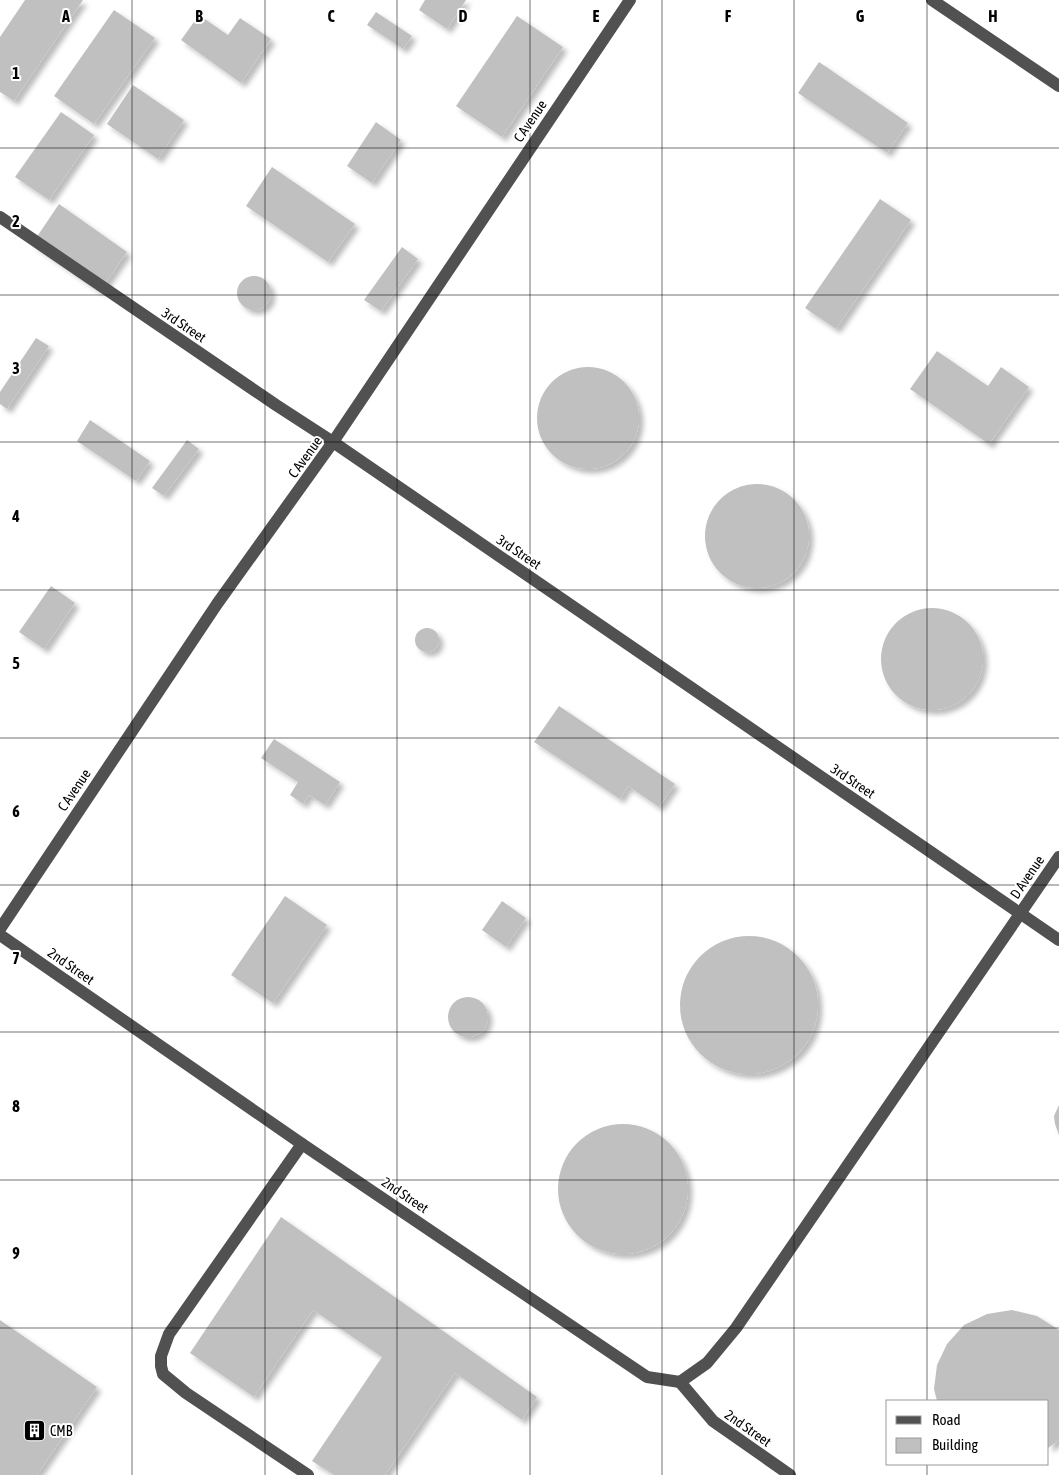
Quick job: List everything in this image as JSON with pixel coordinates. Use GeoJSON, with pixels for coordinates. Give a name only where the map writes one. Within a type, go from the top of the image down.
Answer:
{"type":"FeatureCollection","features":[{"type":"Feature","properties":{"kind":"lane","name":"C Avenue"},"geometry":{"type":"LineString","coordinates":[[0,928],[217,604],[333,442],[630,0]]}},
{"type":"Feature","properties":{"kind":"lane"},"geometry":{"type":"LineString","coordinates":[[932,0],[1059,86]]}},
{"type":"Feature","properties":{"kind":"lane","name":"3rd Street"},"geometry":{"type":"LineString","coordinates":[[0,217],[260,395],[333,442],[1059,940]]}},
{"type":"Feature","properties":{"kind":"lane","name":"D Avenue"},"geometry":{"type":"LineString","coordinates":[[680,1382],[707,1363],[736,1328],[1059,856]]}},
{"type":"Feature","properties":{"kind":"lane","name":"2nd Street"},"geometry":{"type":"LineString","coordinates":[[0,935],[302,1144],[647,1377],[680,1382],[713,1421],[790,1475]]}},
{"type":"Feature","properties":{"kind":"lane"},"geometry":{"type":"LineString","coordinates":[[302,1144],[169,1334],[164,1345],[161,1366],[163,1374],[186,1394],[308,1475]]}},
{"type":"Feature","properties":{"kind":"building"},"geometry":{"type":"Polygon","coordinates":[[[25,0],[83,0],[14,101],[0,92],[0,37],[25,0]]]}},
{"type":"Feature","properties":{"kind":"building"},"geometry":{"type":"Polygon","coordinates":[[[425,0],[466,0],[447,29],[419,10],[425,0]]]}},
{"type":"Feature","properties":{"kind":"building"},"geometry":{"type":"Polygon","coordinates":[[[114,10],[155,38],[94,124],[54,96],[114,10]]]}},
{"type":"Feature","properties":{"kind":"building"},"geometry":{"type":"Polygon","coordinates":[[[376,12],[412,36],[403,49],[367,25],[376,12]]]}},
{"type":"Feature","properties":{"kind":"building"},"geometry":{"type":"Polygon","coordinates":[[[199,15],[228,35],[240,18],[271,39],[241,83],[181,40],[199,15]]]}},
{"type":"Feature","properties":{"kind":"building"},"geometry":{"type":"Polygon","coordinates":[[[517,16],[563,47],[502,137],[456,106],[517,16]]]}},
{"type":"Feature","properties":{"kind":"building"},"geometry":{"type":"Polygon","coordinates":[[[819,62],[908,123],[887,153],[798,93],[819,62]]]}},
{"type":"Feature","properties":{"kind":"building"},"geometry":{"type":"Polygon","coordinates":[[[133,85],[184,120],[158,159],[107,124],[133,85]]]}},
{"type":"Feature","properties":{"kind":"building"},"geometry":{"type":"Polygon","coordinates":[[[61,112],[94,135],[49,200],[15,177],[61,112]]]}},
{"type":"Feature","properties":{"kind":"building"},"geometry":{"type":"Polygon","coordinates":[[[376,122],[401,140],[372,183],[347,166],[376,122]]]}},
{"type":"Feature","properties":{"kind":"building"},"geometry":{"type":"Polygon","coordinates":[[[272,167],[355,224],[328,262],[246,206],[272,167]]]}},
{"type":"Feature","properties":{"kind":"building"},"geometry":{"type":"Polygon","coordinates":[[[880,199],[911,220],[836,329],[805,308],[880,199]]]}},
{"type":"Feature","properties":{"kind":"building"},"geometry":{"type":"Polygon","coordinates":[[[59,204],[127,252],[100,291],[32,244],[59,204]]]}},
{"type":"Feature","properties":{"kind":"building"},"geometry":{"type":"Polygon","coordinates":[[[402,247],[418,259],[381,311],[364,300],[402,247]]]}},
{"type":"Feature","properties":{"kind":"building"},"geometry":{"type":"Polygon","coordinates":[[[254,276],[261,277],[266,281],[270,286],[270,300],[266,305],[261,309],[254,310],[247,309],[242,305],[238,300],[237,293],[238,286],[242,281],[247,277],[254,276]]]}},
{"type":"Feature","properties":{"kind":"building"},"geometry":{"type":"Polygon","coordinates":[[[36,338],[49,346],[7,409],[0,404],[0,392],[36,338]]]}},
{"type":"Feature","properties":{"kind":"building"},"geometry":{"type":"Polygon","coordinates":[[[937,351],[988,386],[1001,367],[1029,387],[989,444],[910,389],[937,351]]]}},
{"type":"Feature","properties":{"kind":"building"},"geometry":{"type":"Polygon","coordinates":[[[588,367],[607,371],[624,382],[635,399],[639,418],[635,437],[624,454],[607,465],[588,469],[569,465],[552,454],[541,437],[537,418],[541,399],[552,382],[569,371],[588,367]]]}},
{"type":"Feature","properties":{"kind":"building"},"geometry":{"type":"Polygon","coordinates":[[[90,420],[150,461],[136,481],[77,441],[90,420]]]}},
{"type":"Feature","properties":{"kind":"building"},"geometry":{"type":"Polygon","coordinates":[[[187,440],[199,449],[164,496],[152,488],[187,440]]]}},
{"type":"Feature","properties":{"kind":"building"},"geometry":{"type":"Polygon","coordinates":[[[757,484],[777,488],[794,499],[805,516],[809,536],[805,556],[794,573],[777,584],[757,588],[737,584],[720,573],[709,556],[705,536],[709,516],[720,499],[737,488],[757,484]]]}},
{"type":"Feature","properties":{"kind":"building"},"geometry":{"type":"Polygon","coordinates":[[[51,586],[75,603],[44,649],[19,632],[51,586]]]}},
{"type":"Feature","properties":{"kind":"building"},"geometry":{"type":"Polygon","coordinates":[[[932,608],[952,612],[968,623],[979,639],[983,659],[979,679],[968,695],[952,706],[932,710],[912,706],[896,695],[885,679],[881,659],[885,639],[896,623],[912,612],[932,608]]]}},
{"type":"Feature","properties":{"kind":"building"},"geometry":{"type":"Polygon","coordinates":[[[427,628],[432,629],[438,635],[438,645],[432,651],[427,652],[422,651],[416,645],[415,640],[416,635],[422,629],[427,628]]]}},
{"type":"Feature","properties":{"kind":"building"},"geometry":{"type":"Polygon","coordinates":[[[559,706],[675,784],[659,807],[628,786],[620,799],[534,742],[559,706]]]}},
{"type":"Feature","properties":{"kind":"building"},"geometry":{"type":"Polygon","coordinates":[[[274,739],[340,782],[325,805],[309,795],[303,804],[290,795],[298,782],[261,758],[274,739]]]}},
{"type":"Feature","properties":{"kind":"building"},"geometry":{"type":"Polygon","coordinates":[[[285,896],[327,925],[273,1003],[231,975],[285,896]]]}},
{"type":"Feature","properties":{"kind":"building"},"geometry":{"type":"Polygon","coordinates":[[[502,901],[526,918],[506,947],[482,930],[502,901]]]}},
{"type":"Feature","properties":{"kind":"building"},"geometry":{"type":"Polygon","coordinates":[[[749,936],[775,941],[787,947],[798,956],[807,967],[813,979],[818,1005],[813,1031],[807,1043],[798,1054],[787,1063],[775,1069],[749,1074],[723,1069],[711,1063],[700,1054],[691,1043],[685,1031],[680,1005],[685,979],[691,967],[700,956],[711,947],[723,941],[749,936]]]}},
{"type":"Feature","properties":{"kind":"building"},"geometry":{"type":"Polygon","coordinates":[[[472,997],[479,1000],[485,1006],[488,1017],[487,1025],[479,1034],[472,1037],[464,1037],[457,1034],[449,1025],[448,1013],[451,1006],[460,998],[472,997]]]}},
{"type":"Feature","properties":{"kind":"building"},"geometry":{"type":"Polygon","coordinates":[[[1059,1105],[1059,1135],[1054,1116],[1059,1105]]]}},
{"type":"Feature","properties":{"kind":"building"},"geometry":{"type":"Polygon","coordinates":[[[623,1124],[636,1125],[648,1129],[669,1143],[683,1164],[687,1176],[687,1202],[683,1214],[669,1235],[648,1249],[636,1253],[623,1254],[610,1253],[598,1249],[577,1235],[563,1214],[559,1202],[558,1189],[559,1176],[563,1164],[577,1143],[598,1129],[610,1125],[623,1124]]]}},
{"type":"Feature","properties":{"kind":"building"},"geometry":{"type":"Polygon","coordinates":[[[281,1217],[537,1397],[522,1420],[455,1373],[385,1475],[334,1475],[312,1461],[382,1357],[313,1310],[254,1397],[190,1353],[281,1217]]]}},
{"type":"Feature","properties":{"kind":"building"},"geometry":{"type":"Polygon","coordinates":[[[1012,1310],[1037,1316],[1059,1330],[1059,1440],[1049,1447],[1049,1400],[937,1400],[934,1389],[937,1365],[947,1344],[964,1325],[987,1314],[1012,1310]]]}},
{"type":"Feature","properties":{"kind":"building","name":"CMB"},"geometry":{"type":"Polygon","coordinates":[[[0,1320],[97,1387],[37,1475],[0,1475],[0,1320]]]}},
{"type":"Feature","properties":{"kind":"place","name":"CMB"},"geometry":{"type":"Point","coordinates":[34,1431]}}]}
